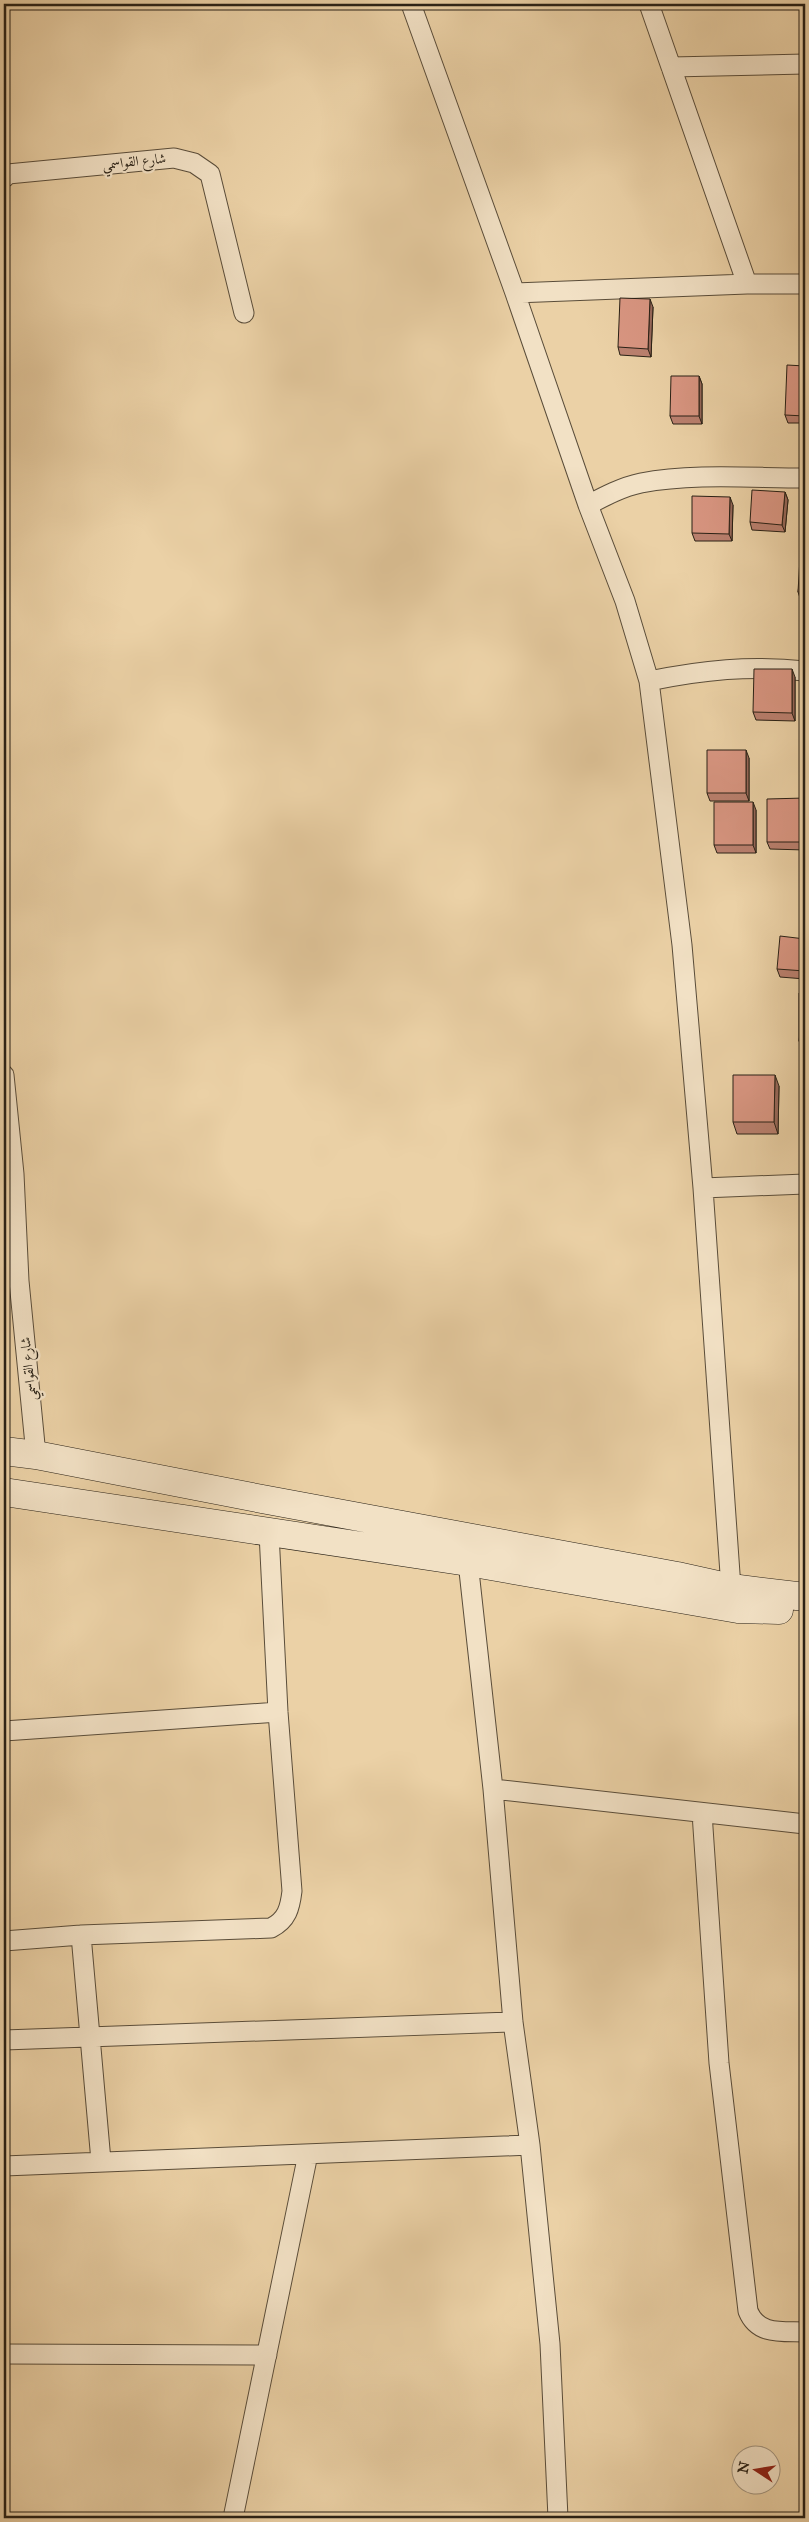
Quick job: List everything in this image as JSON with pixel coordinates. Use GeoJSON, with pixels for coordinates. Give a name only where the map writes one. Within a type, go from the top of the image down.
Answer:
{"type":"FeatureCollection","features":[{"type":"Feature","properties":{"kind":"main road"},"geometry":{"type":"LineString","coordinates":[[4,1451],[36,1455],[667,1574],[734,1599],[805,1596]]}},
{"type":"Feature","properties":{"kind":"main road"},"geometry":{"type":"LineString","coordinates":[[193,1520],[199,1487]]}},
{"type":"Feature","properties":{"kind":"main road"},"geometry":{"type":"LineString","coordinates":[[4,1492],[269,1533],[734,1599],[805,1611]]}},
{"type":"Feature","properties":{"kind":"street"},"geometry":{"type":"LineString","coordinates":[[411,4],[515,293],[588,505],[625,601],[649,681],[682,945],[703,1188],[734,1599]]}},
{"type":"Feature","properties":{"kind":"street"},"geometry":{"type":"LineString","coordinates":[[649,4],[747,284]]}},
{"type":"Feature","properties":{"kind":"street"},"geometry":{"type":"LineString","coordinates":[[671,67],[805,64]]}},
{"type":"Feature","properties":{"kind":"street","name":"شارع القواسمي"},"geometry":{"type":"LineString","coordinates":[[4,178],[8,174],[174,158],[194,163],[210,174],[244,313]]}},
{"type":"Feature","properties":{"kind":"street"},"geometry":{"type":"LineString","coordinates":[[515,293],[747,284],[805,284]]}},
{"type":"Feature","properties":{"kind":"street"},"geometry":{"type":"LineString","coordinates":[[588,505],[613,492],[640,484],[667,480],[685,478],[805,478]]}},
{"type":"Feature","properties":{"kind":"street"},"geometry":{"type":"LineString","coordinates":[[649,681],[714,669],[780,668],[805,671]]}},
{"type":"Feature","properties":{"kind":"street","name":"شارع القواسمي"},"geometry":{"type":"LineString","coordinates":[[4,1075],[9,1174],[36,1455]]}},
{"type":"Feature","properties":{"kind":"street"},"geometry":{"type":"LineString","coordinates":[[703,1188],[805,1184]]}},
{"type":"Feature","properties":{"kind":"street"},"geometry":{"type":"LineString","coordinates":[[4,1942],[81,1935],[271,1928],[281,1923],[291,1904],[292,1891],[278,1712],[269,1533]]}},
{"type":"Feature","properties":{"kind":"street"},"geometry":{"type":"LineString","coordinates":[[468,1562],[493,1789],[512,2022],[530,2145],[550,2344],[558,2518]]}},
{"type":"Feature","properties":{"kind":"street"},"geometry":{"type":"LineString","coordinates":[[4,1731],[278,1712]]}},
{"type":"Feature","properties":{"kind":"street"},"geometry":{"type":"LineString","coordinates":[[493,1789],[805,1824]]}},
{"type":"Feature","properties":{"kind":"street"},"geometry":{"type":"LineString","coordinates":[[702,1813],[719,2063],[748,2311],[756,2324],[764,2330],[805,2332]]}},
{"type":"Feature","properties":{"kind":"street"},"geometry":{"type":"LineString","coordinates":[[81,1935],[100,2161]]}},
{"type":"Feature","properties":{"kind":"street"},"geometry":{"type":"LineString","coordinates":[[4,2040],[307,2031],[512,2022]]}},
{"type":"Feature","properties":{"kind":"street"},"geometry":{"type":"LineString","coordinates":[[4,2166],[530,2145]]}},
{"type":"Feature","properties":{"kind":"street"},"geometry":{"type":"LineString","coordinates":[[233,2518],[308,2154]]}},
{"type":"Feature","properties":{"kind":"street"},"geometry":{"type":"LineString","coordinates":[[4,2354],[267,2355]]}},
{"type":"Feature","properties":{"kind":"building"},"geometry":{"type":"Polygon","coordinates":[[[620,298],[650,299],[648,349],[618,347],[620,298]]]}},
{"type":"Feature","properties":{"kind":"building"},"geometry":{"type":"Polygon","coordinates":[[[787,365],[805,366],[805,416],[785,415],[787,365]]]}},
{"type":"Feature","properties":{"kind":"building"},"geometry":{"type":"Polygon","coordinates":[[[671,376],[699,376],[699,416],[670,416],[671,376]]]}},
{"type":"Feature","properties":{"kind":"building"},"geometry":{"type":"Polygon","coordinates":[[[752,490],[785,492],[782,525],[750,522],[752,490]]]}},
{"type":"Feature","properties":{"kind":"building"},"geometry":{"type":"Polygon","coordinates":[[[692,496],[730,497],[729,534],[692,533],[692,496]]]}},
{"type":"Feature","properties":{"kind":"building"},"geometry":{"type":"Polygon","coordinates":[[[801,541],[805,541],[805,593],[798,592],[801,541]]]}},
{"type":"Feature","properties":{"kind":"building"},"geometry":{"type":"Polygon","coordinates":[[[754,669],[792,669],[792,713],[753,712],[754,669]]]}},
{"type":"Feature","properties":{"kind":"building"},"geometry":{"type":"Polygon","coordinates":[[[707,750],[746,750],[746,793],[707,793],[707,750]]]}},
{"type":"Feature","properties":{"kind":"building"},"geometry":{"type":"Polygon","coordinates":[[[805,798],[805,842],[767,842],[767,799],[805,798]]]}},
{"type":"Feature","properties":{"kind":"building"},"geometry":{"type":"Polygon","coordinates":[[[714,802],[753,802],[753,845],[714,845],[714,802]]]}},
{"type":"Feature","properties":{"kind":"building"},"geometry":{"type":"Polygon","coordinates":[[[780,936],[805,939],[805,971],[777,969],[780,936]]]}},
{"type":"Feature","properties":{"kind":"building"},"geometry":{"type":"Polygon","coordinates":[[[799,993],[805,993],[805,1041],[799,1041],[799,993]]]}},
{"type":"Feature","properties":{"kind":"building"},"geometry":{"type":"Polygon","coordinates":[[[733,1075],[775,1075],[774,1122],[733,1122],[733,1075]]]}}]}
